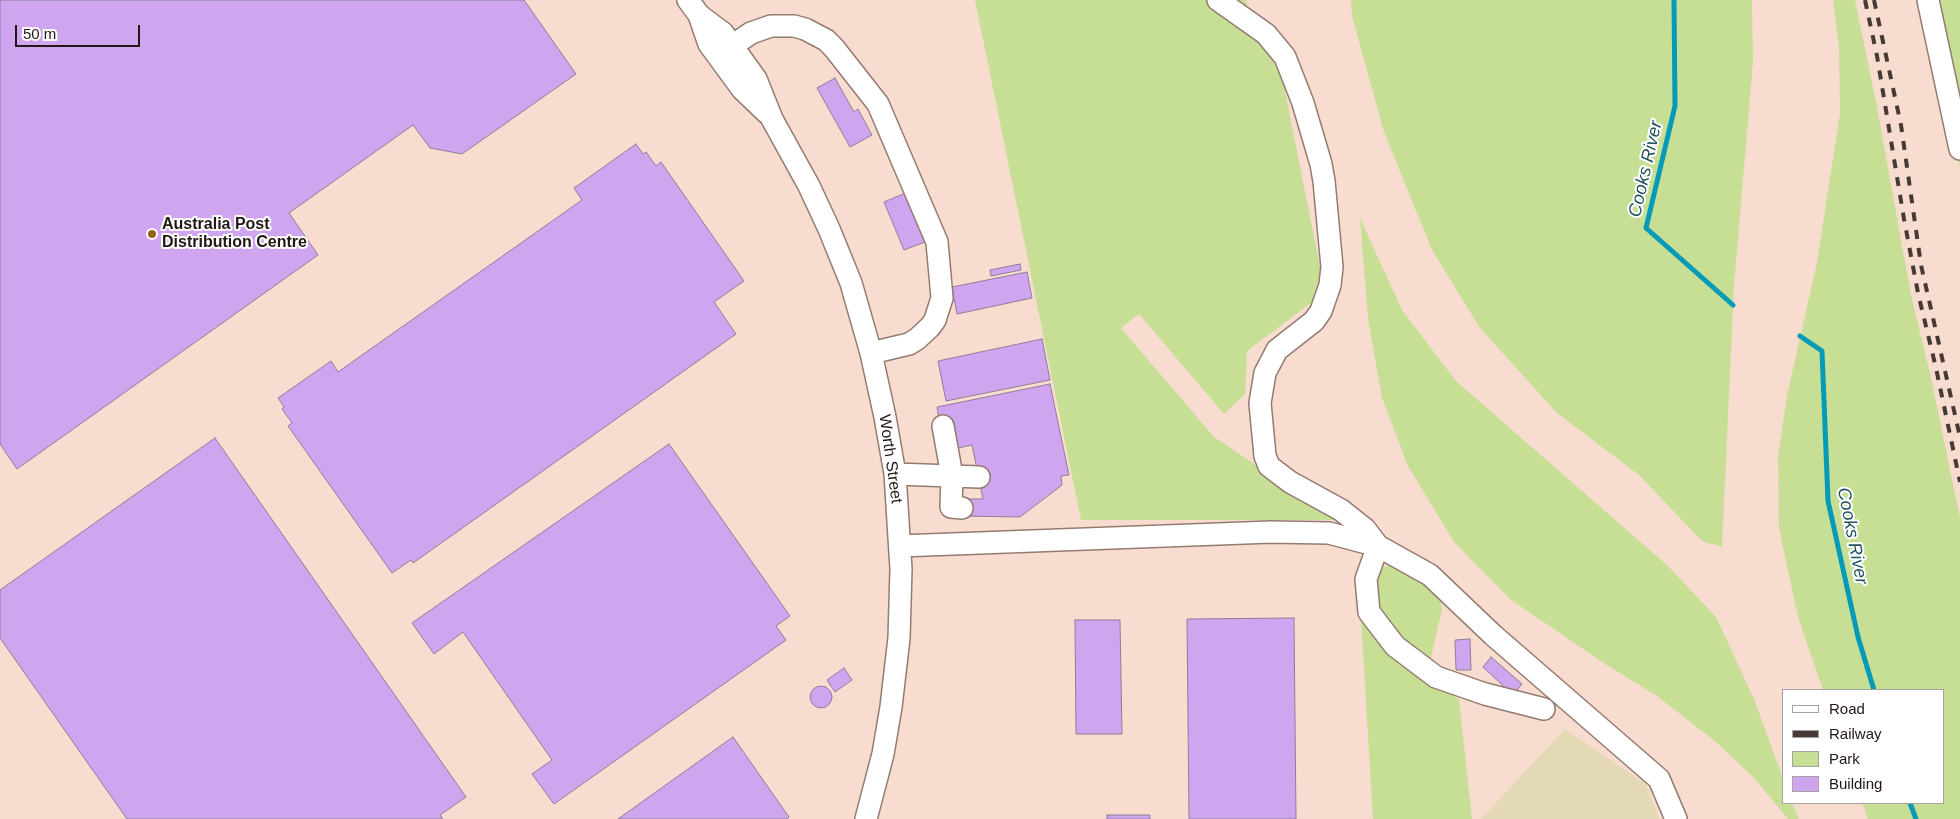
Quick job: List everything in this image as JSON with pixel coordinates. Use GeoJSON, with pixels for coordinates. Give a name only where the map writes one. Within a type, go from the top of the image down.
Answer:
{"type":"FeatureCollection","features":[{"type":"Feature","properties":{"kind":"street"},"geometry":{"type":"LineString","coordinates":[[1218,0],[1266,34],[1285,57],[1293,72],[1306,111],[1324,181],[1332,267],[1330,285],[1321,311],[1314,321],[1277,350],[1266,373],[1260,403],[1266,456],[1269,466],[1277,473],[1341,510],[1366,529],[1378,546]]}},
{"type":"Feature","properties":{"kind":"street"},"geometry":{"type":"LineString","coordinates":[[1928,0],[1960,149]]}},
{"type":"Feature","properties":{"kind":"street","name":"Worth Street"},"geometry":{"type":"LineString","coordinates":[[693,7],[723,33],[756,79],[772,119],[809,186],[829,229],[851,283],[871,353],[895,474],[901,569],[899,638],[892,697],[883,754],[866,819]]}},
{"type":"Feature","properties":{"kind":"street","name":"Worth Street"},"geometry":{"type":"LineString","coordinates":[[693,7],[709,44],[742,89],[772,119]]}},
{"type":"Feature","properties":{"kind":"street"},"geometry":{"type":"LineString","coordinates":[[732,46],[751,33],[772,26],[794,26],[805,29],[826,40],[834,48],[878,104],[937,242],[942,298],[935,320],[930,328],[917,340],[909,344],[871,353]]}},
{"type":"Feature","properties":{"kind":"street"},"geometry":{"type":"LineString","coordinates":[[942,426],[952,476],[951,507],[962,508]]}},
{"type":"Feature","properties":{"kind":"street"},"geometry":{"type":"LineString","coordinates":[[895,474],[979,477]]}},
{"type":"Feature","properties":{"kind":"street"},"geometry":{"type":"LineString","coordinates":[[900,546],[1271,532],[1329,533],[1378,546],[1430,575],[1492,635],[1659,779],[1676,819]]}},
{"type":"Feature","properties":{"kind":"street"},"geometry":{"type":"LineString","coordinates":[[1378,546],[1366,579],[1369,612],[1395,646],[1436,677],[1485,694],[1544,709]]}},
{"type":"Feature","properties":{"kind":"green space"},"geometry":{"type":"Polygon","coordinates":[[[975,0],[1246,0],[1255,34],[1282,76],[1321,272],[1311,303],[1247,351],[1245,394],[1224,414],[1139,314],[1121,328],[1214,437],[1338,520],[1081,520],[975,0]]]}},
{"type":"Feature","properties":{"kind":"green space"},"geometry":{"type":"Polygon","coordinates":[[[1351,0],[1752,0],[1753,62],[1734,286],[1722,547],[1702,541],[1639,475],[1557,413],[1480,328],[1432,250],[1384,132],[1352,16],[1351,0]]]}},
{"type":"Feature","properties":{"kind":"green space"},"geometry":{"type":"Polygon","coordinates":[[[1833,0],[1855,0],[1877,107],[1911,295],[1932,382],[1960,518],[1960,819],[1868,819],[1862,804],[1945,804],[1945,689],[1823,689],[1798,617],[1779,528],[1778,456],[1787,396],[1817,262],[1840,113],[1839,47],[1833,0]]]}},
{"type":"Feature","properties":{"kind":"green space"},"geometry":{"type":"Polygon","coordinates":[[[1927,0],[1960,0],[1960,168],[1927,0]]]}},
{"type":"Feature","properties":{"kind":"green space"},"geometry":{"type":"Polygon","coordinates":[[[1360,218],[1402,310],[1456,381],[1668,566],[1716,617],[1754,699],[1782,776],[1782,804],[1792,804],[1799,819],[1788,819],[1754,778],[1716,742],[1657,696],[1605,664],[1510,599],[1454,542],[1408,466],[1382,398],[1368,319],[1360,218]]]}},
{"type":"Feature","properties":{"kind":"green space"},"geometry":{"type":"Polygon","coordinates":[[[1393,565],[1413,576],[1439,595],[1442,609],[1430,662],[1403,644],[1377,606],[1373,583],[1378,568],[1393,565]]]}},
{"type":"Feature","properties":{"kind":"green space"},"geometry":{"type":"Polygon","coordinates":[[[1361,619],[1406,669],[1459,699],[1472,819],[1373,819],[1361,619]]]}},
{"type":"Feature","properties":{"kind":"sand"},"geometry":{"type":"Polygon","coordinates":[[[1565,729],[1646,784],[1659,819],[1481,819],[1565,729]]]}},
{"type":"Feature","properties":{"kind":"building","name":"Australia Post Distribution Centre"},"geometry":{"type":"Polygon","coordinates":[[[0,0],[524,0],[576,74],[462,154],[430,148],[413,125],[289,213],[318,255],[17,469],[0,444],[0,0]]]}},
{"type":"Feature","properties":{"kind":"building"},"geometry":{"type":"Polygon","coordinates":[[[835,78],[854,112],[858,109],[872,135],[850,147],[817,88],[835,78]]]}},
{"type":"Feature","properties":{"kind":"building"},"geometry":{"type":"Polygon","coordinates":[[[636,144],[643,154],[646,152],[656,166],[661,162],[744,281],[714,302],[736,334],[413,563],[411,560],[392,573],[288,426],[292,423],[282,409],[284,407],[278,398],[331,361],[338,372],[582,200],[574,188],[636,144]]]}},
{"type":"Feature","properties":{"kind":"building"},"geometry":{"type":"Polygon","coordinates":[[[908,192],[928,241],[904,250],[884,202],[908,192]]]}},
{"type":"Feature","properties":{"kind":"building"},"geometry":{"type":"Polygon","coordinates":[[[1020,264],[1021,270],[991,276],[990,270],[1020,264]]]}},
{"type":"Feature","properties":{"kind":"building"},"geometry":{"type":"Polygon","coordinates":[[[1027,272],[1032,298],[957,314],[952,287],[1027,272]]]}},
{"type":"Feature","properties":{"kind":"building"},"geometry":{"type":"Polygon","coordinates":[[[1042,339],[1050,380],[946,401],[938,361],[1042,339]]]}},
{"type":"Feature","properties":{"kind":"building"},"geometry":{"type":"Polygon","coordinates":[[[1050,384],[1069,475],[1061,476],[1062,485],[1020,517],[962,516],[962,499],[983,499],[972,445],[953,449],[939,420],[937,407],[1050,384]]]}},
{"type":"Feature","properties":{"kind":"building"},"geometry":{"type":"Polygon","coordinates":[[[215,438],[466,797],[440,815],[443,819],[127,819],[0,638],[0,590],[215,438]]]}},
{"type":"Feature","properties":{"kind":"building"},"geometry":{"type":"Polygon","coordinates":[[[669,444],[790,616],[776,626],[786,640],[554,804],[532,774],[552,760],[463,632],[434,654],[412,623],[669,444]]]}},
{"type":"Feature","properties":{"kind":"building"},"geometry":{"type":"Polygon","coordinates":[[[1294,618],[1296,819],[1189,819],[1187,619],[1294,618]]]}},
{"type":"Feature","properties":{"kind":"building"},"geometry":{"type":"Polygon","coordinates":[[[1075,620],[1120,620],[1122,734],[1076,734],[1075,620]]]}},
{"type":"Feature","properties":{"kind":"building"},"geometry":{"type":"Polygon","coordinates":[[[1470,639],[1471,670],[1456,670],[1455,640],[1470,639]]]}},
{"type":"Feature","properties":{"kind":"building"},"geometry":{"type":"Polygon","coordinates":[[[1491,657],[1522,684],[1513,695],[1483,667],[1491,657]]]}},
{"type":"Feature","properties":{"kind":"building"},"geometry":{"type":"Polygon","coordinates":[[[844,668],[852,680],[835,692],[827,680],[844,668]]]}},
{"type":"Feature","properties":{"kind":"building"},"geometry":{"type":"Polygon","coordinates":[[[821,686],[829,689],[832,697],[829,705],[821,708],[813,705],[810,697],[813,689],[821,686]]]}},
{"type":"Feature","properties":{"kind":"building"},"geometry":{"type":"Polygon","coordinates":[[[733,737],[789,817],[787,819],[618,819],[733,737]]]}},
{"type":"Feature","properties":{"kind":"building"},"geometry":{"type":"Polygon","coordinates":[[[1107,815],[1150,815],[1150,819],[1107,819],[1107,815]]]}},
{"type":"Feature","properties":{"kind":"waterway","name":"Cooks River"},"geometry":{"type":"LineString","coordinates":[[1674,0],[1675,106],[1646,228],[1733,305]]}},
{"type":"Feature","properties":{"kind":"waterway","name":"Cooks River"},"geometry":{"type":"LineString","coordinates":[[1800,336],[1822,351],[1828,501],[1858,637],[1874,689]]}},
{"type":"Feature","properties":{"kind":"waterway","name":"Cooks River"},"geometry":{"type":"LineString","coordinates":[[1910,804],[1916,819]]}},
{"type":"Feature","properties":{"kind":"railway"},"geometry":{"type":"LineString","coordinates":[[1865,0],[1877,56],[1918,293],[1960,482]]}},
{"type":"Feature","properties":{"kind":"railway"},"geometry":{"type":"LineString","coordinates":[[1874,0],[1901,125],[1921,265],[1960,437]]}},
{"type":"Feature","properties":{"kind":"place","name":"Australia Post Distribution Centre"},"geometry":{"type":"Point","coordinates":[152,234]}}]}
